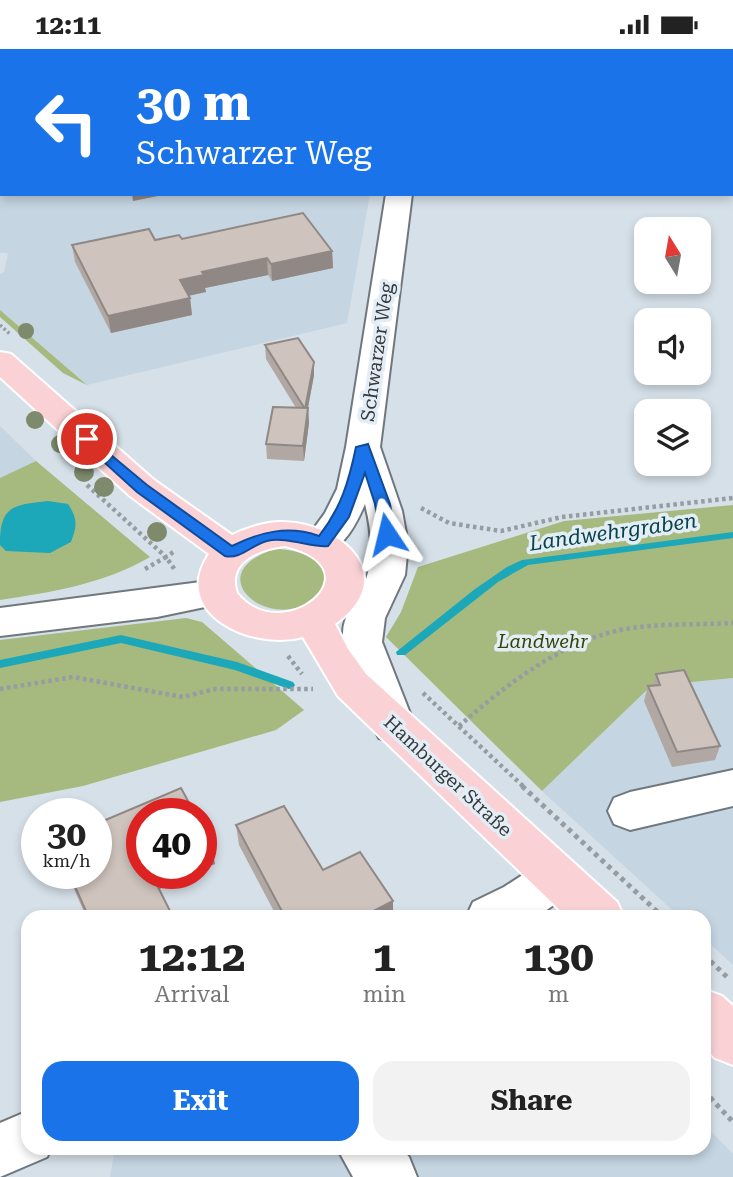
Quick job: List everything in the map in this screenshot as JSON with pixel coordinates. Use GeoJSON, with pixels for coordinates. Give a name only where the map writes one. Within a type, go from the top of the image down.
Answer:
{"type":"FeatureCollection","features":[{"type":"Feature","properties":{"kind":"main road"},"geometry":{"type":"LineString","coordinates":[[5,348],[142,488],[231,552]]}},
{"type":"Feature","properties":{"kind":"main road"},"geometry":{"type":"LineString","coordinates":[[265,536],[304,536],[322,542],[337,552],[346,566],[349,581],[344,596],[332,610],[314,620],[284,627],[261,626],[232,613],[216,593],[215,578],[220,564],[231,552],[265,536]]}},
{"type":"Feature","properties":{"kind":"main road","name":"Hamburger Straße"},"geometry":{"type":"LineString","coordinates":[[314,620],[332,657],[352,685],[593,910]]}},
{"type":"Feature","properties":{"kind":"main road"},"geometry":{"type":"LineString","coordinates":[[711,1020],[733,1041]]}},
{"type":"Feature","properties":{"kind":"street","name":"Schwarzer Weg"},"geometry":{"type":"LineString","coordinates":[[322,542],[341,517],[354,489],[363,447],[399,196]]}},
{"type":"Feature","properties":{"kind":"street"},"geometry":{"type":"LineString","coordinates":[[363,447],[376,486],[387,534],[388,563],[379,594],[364,617],[361,637],[394,726]]}},
{"type":"Feature","properties":{"kind":"street"},"geometry":{"type":"LineString","coordinates":[[0,622],[216,593]]}},
{"type":"Feature","properties":{"kind":"street"},"geometry":{"type":"LineString","coordinates":[[631,811],[733,788]]}},
{"type":"Feature","properties":{"kind":"street"},"geometry":{"type":"LineString","coordinates":[[504,910],[558,877]]}},
{"type":"Feature","properties":{"kind":"street"},"geometry":{"type":"LineString","coordinates":[[0,1152],[21,1142]]}},
{"type":"Feature","properties":{"kind":"street"},"geometry":{"type":"LineString","coordinates":[[370,1155],[389,1177]]}},
{"type":"Feature","properties":{"kind":"path"},"geometry":{"type":"LineString","coordinates":[[0,325],[5,348]]}},
{"type":"Feature","properties":{"kind":"path"},"geometry":{"type":"LineString","coordinates":[[376,486],[449,523],[502,531],[562,517],[733,498]]}},
{"type":"Feature","properties":{"kind":"path"},"geometry":{"type":"LineString","coordinates":[[459,726],[500,689],[590,639],[620,630],[733,623]]}},
{"type":"Feature","properties":{"kind":"path"},"geometry":{"type":"LineString","coordinates":[[0,689],[73,677],[183,697],[215,688],[314,689],[285,652]]}},
{"type":"Feature","properties":{"kind":"path"},"geometry":{"type":"LineString","coordinates":[[421,692],[656,910]]}},
{"type":"Feature","properties":{"kind":"path"},"geometry":{"type":"LineString","coordinates":[[711,962],[733,982]]}},
{"type":"Feature","properties":{"kind":"path"},"geometry":{"type":"LineString","coordinates":[[711,1098],[733,1122]]}},
{"type":"Feature","properties":{"kind":"shaded area"},"geometry":{"type":"Polygon","coordinates":[[[0,196],[370,196],[347,323],[87,385],[0,310],[0,274],[4,272],[8,253],[0,253],[0,196]]]}},
{"type":"Feature","properties":{"kind":"shaded area"},"geometry":{"type":"Polygon","coordinates":[[[0,426],[36,461],[0,478],[0,426]]]}},
{"type":"Feature","properties":{"kind":"shaded area"},"geometry":{"type":"Polygon","coordinates":[[[733,678],[733,965],[711,945],[711,910],[672,910],[542,791],[651,686],[733,678]]]}},
{"type":"Feature","properties":{"kind":"shaded area"},"geometry":{"type":"Polygon","coordinates":[[[711,1131],[733,1154],[733,1177],[110,1177],[114,1155],[711,1155],[711,1131]]]}},
{"type":"Feature","properties":{"kind":"green space"},"geometry":{"type":"Polygon","coordinates":[[[0,310],[87,385],[63,373],[0,317],[0,310]]]}},
{"type":"Feature","properties":{"kind":"green space"},"geometry":{"type":"Polygon","coordinates":[[[36,461],[150,557],[96,580],[0,600],[0,478],[36,461]]]}},
{"type":"Feature","properties":{"kind":"green space","name":"Landwehr"},"geometry":{"type":"Polygon","coordinates":[[[733,505],[733,678],[651,686],[542,791],[386,637],[401,612],[418,567],[564,521],[733,505]]]}},
{"type":"Feature","properties":{"kind":"green space"},"geometry":{"type":"Polygon","coordinates":[[[275,549],[299,552],[319,562],[324,570],[326,578],[322,588],[312,599],[295,608],[278,609],[261,605],[248,597],[241,585],[242,572],[252,560],[275,549]]]}},
{"type":"Feature","properties":{"kind":"green space"},"geometry":{"type":"Polygon","coordinates":[[[186,618],[202,622],[304,710],[276,730],[83,786],[0,802],[0,640],[186,618]]]}},
{"type":"Feature","properties":{"kind":"water"},"geometry":{"type":"Polygon","coordinates":[[[48,501],[68,504],[74,514],[76,523],[71,542],[50,553],[6,551],[0,545],[1,532],[2,522],[10,510],[25,504],[48,501]]]}},
{"type":"Feature","properties":{"kind":"building"},"geometry":{"type":"Polygon","coordinates":[[[303,213],[332,251],[271,264],[267,258],[202,272],[204,275],[180,280],[190,298],[108,316],[72,245],[149,229],[155,240],[179,235],[182,239],[303,213]]]}},
{"type":"Feature","properties":{"kind":"building"},"geometry":{"type":"Polygon","coordinates":[[[298,338],[314,362],[305,409],[265,345],[298,338]]]}},
{"type":"Feature","properties":{"kind":"building"},"geometry":{"type":"Polygon","coordinates":[[[273,407],[308,408],[303,446],[266,444],[273,407]]]}},
{"type":"Feature","properties":{"kind":"building"},"geometry":{"type":"Polygon","coordinates":[[[684,670],[720,746],[677,752],[648,686],[660,685],[656,674],[684,670]]]}},
{"type":"Feature","properties":{"kind":"building"},"geometry":{"type":"Polygon","coordinates":[[[181,788],[186,798],[157,798],[181,788]]]}},
{"type":"Feature","properties":{"kind":"building"},"geometry":{"type":"Polygon","coordinates":[[[284,806],[323,870],[360,852],[393,901],[376,910],[281,910],[236,825],[284,806]]]}},
{"type":"Feature","properties":{"kind":"building"},"geometry":{"type":"Polygon","coordinates":[[[126,811],[126,889],[159,889],[170,910],[86,910],[76,889],[112,889],[112,817],[126,811]]]}},
{"type":"Feature","properties":{"kind":"waterway","name":"Landwehrgraben"},"geometry":{"type":"LineString","coordinates":[[401,652],[494,580],[526,562],[733,535]]}},
{"type":"Feature","properties":{"kind":"waterway","name":"Landwehrgraben"},"geometry":{"type":"LineString","coordinates":[[0,664],[121,639],[237,666],[289,685]]}},
{"type":"Feature","properties":{"kind":"route"},"geometry":{"type":"LineString","coordinates":[[87,439],[142,488],[231,552],[246,542],[265,536],[304,536],[322,542],[341,517],[354,489],[363,447],[382,504],[387,534]]}}]}
